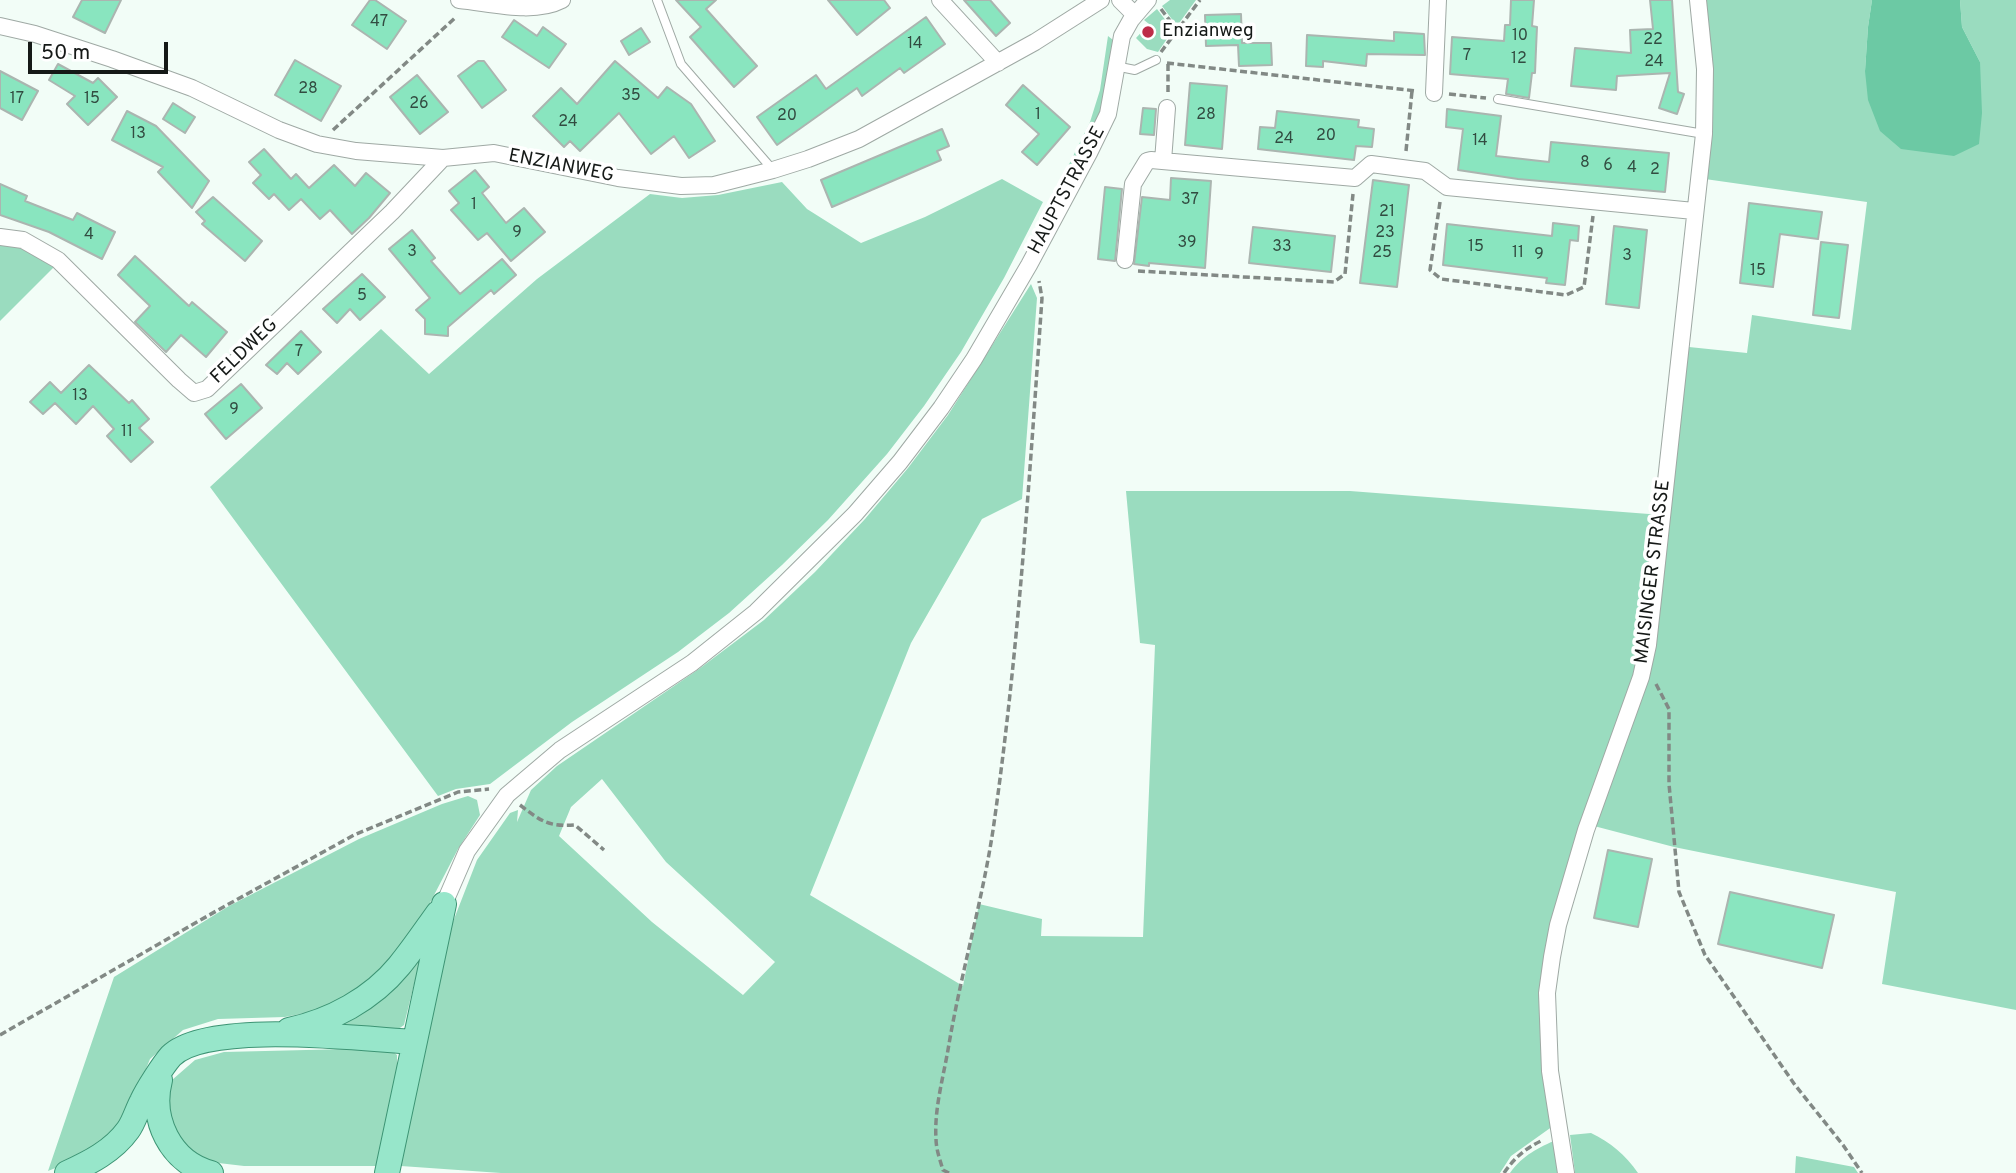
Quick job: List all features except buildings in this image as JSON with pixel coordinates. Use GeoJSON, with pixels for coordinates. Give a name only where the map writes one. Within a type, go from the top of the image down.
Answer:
{"type":"FeatureCollection","features":[{"type":"Feature","properties":{"kind":"main road"},"geometry":{"type":"LineString","coordinates":[[272,1034],[306,1026],[356,1004],[398,967],[444,904]]}},
{"type":"Feature","properties":{"kind":"main road"},"geometry":{"type":"LineString","coordinates":[[387,1173],[444,904]]}},
{"type":"Feature","properties":{"kind":"main road"},"geometry":{"type":"LineString","coordinates":[[67,1173],[108,1151],[128,1130],[145,1094],[172,1055],[206,1038],[234,1034],[272,1034],[414,1042]]}},
{"type":"Feature","properties":{"kind":"main road"},"geometry":{"type":"LineString","coordinates":[[163,1070],[157,1089],[156,1110],[164,1135],[178,1154],[200,1170],[211,1173]]}},
{"type":"Feature","properties":{"kind":"street"},"geometry":{"type":"LineString","coordinates":[[466,1],[506,6],[550,7],[562,0]]}},
{"type":"Feature","properties":{"kind":"street"},"geometry":{"type":"LineString","coordinates":[[940,0],[998,63]]}},
{"type":"Feature","properties":{"kind":"street","name":"ENZIANWEG"},"geometry":{"type":"LineString","coordinates":[[0,26],[35,34],[192,88],[279,130],[317,144],[443,158],[494,153],[618,178],[681,186],[714,185],[773,170],[859,139],[998,63],[1101,0]]}},
{"type":"Feature","properties":{"kind":"street"},"geometry":{"type":"LineString","coordinates":[[1120,0],[1134,15]]}},
{"type":"Feature","properties":{"kind":"street","name":"HAUPTSTRASSE"},"geometry":{"type":"LineString","coordinates":[[444,904],[467,851],[500,792],[692,663],[756,612],[855,514],[900,462],[974,359],[1029,265],[1108,114],[1122,36],[1134,15],[1148,0]]}},
{"type":"Feature","properties":{"kind":"street"},"geometry":{"type":"LineString","coordinates":[[1434,93],[1438,0]]}},
{"type":"Feature","properties":{"kind":"street","name":"MAISINGER STRASSE"},"geometry":{"type":"LineString","coordinates":[[1566,1173],[1550,1071],[1547,993],[1558,925],[1586,830],[1642,677],[1648,645],[1704,134],[1705,69],[1698,0]]}},
{"type":"Feature","properties":{"kind":"street"},"geometry":{"type":"LineString","coordinates":[[1163,161],[1167,108]]}},
{"type":"Feature","properties":{"kind":"street","name":"FELDWEG"},"geometry":{"type":"LineString","coordinates":[[0,237],[23,240],[58,260],[194,393],[207,388],[392,212],[443,158]]}},
{"type":"Feature","properties":{"kind":"street"},"geometry":{"type":"LineString","coordinates":[[1125,260],[1133,184],[1147,161],[1355,178],[1371,164],[1425,171],[1447,187],[1694,211]]}},
{"type":"Feature","properties":{"kind":"lane"},"geometry":{"type":"LineString","coordinates":[[657,0],[681,64],[773,170]]}},
{"type":"Feature","properties":{"kind":"lane"},"geometry":{"type":"LineString","coordinates":[[1115,66],[1135,70],[1156,60]]}},
{"type":"Feature","properties":{"kind":"lane"},"geometry":{"type":"LineString","coordinates":[[1498,99],[1704,134]]}},
{"type":"Feature","properties":{"kind":"path"},"geometry":{"type":"LineString","coordinates":[[1154,0],[1177,30]]}},
{"type":"Feature","properties":{"kind":"path"},"geometry":{"type":"LineString","coordinates":[[1200,0],[1156,60],[1498,99]]}},
{"type":"Feature","properties":{"kind":"path"},"geometry":{"type":"LineString","coordinates":[[317,144],[466,1]]}},
{"type":"Feature","properties":{"kind":"path"},"geometry":{"type":"LineString","coordinates":[[1167,108],[1168,63]]}},
{"type":"Feature","properties":{"kind":"path"},"geometry":{"type":"LineString","coordinates":[[1404,169],[1412,90]]}},
{"type":"Feature","properties":{"kind":"path"},"geometry":{"type":"LineString","coordinates":[[1125,260],[1131,270],[1334,282],[1345,274],[1355,178]]}},
{"type":"Feature","properties":{"kind":"path"},"geometry":{"type":"LineString","coordinates":[[1447,187],[1440,200],[1430,270],[1441,279],[1566,295],[1584,287],[1595,202]]}},
{"type":"Feature","properties":{"kind":"path"},"geometry":{"type":"LineString","coordinates":[[949,1173],[943,1170],[936,1139],[939,1104],[961,978],[995,818],[1011,687],[1042,298],[1038,280],[1029,265]]}},
{"type":"Feature","properties":{"kind":"path"},"geometry":{"type":"LineString","coordinates":[[1642,677],[1658,685],[1669,709],[1669,784],[1679,892],[1705,955],[1795,1085],[1862,1173]]}},
{"type":"Feature","properties":{"kind":"path"},"geometry":{"type":"LineString","coordinates":[[0,1035],[218,909],[354,835],[458,792],[500,792],[540,821],[555,826],[575,825],[604,850]]}},
{"type":"Feature","properties":{"kind":"path"},"geometry":{"type":"LineString","coordinates":[[1504,1173],[1514,1159],[1529,1147],[1561,1131]]}},
{"type":"Feature","properties":{"kind":"green space"},"geometry":{"type":"Polygon","coordinates":[[[1170,0],[1196,0],[1177,26],[1162,6],[1170,0]]]}},
{"type":"Feature","properties":{"kind":"green space"},"geometry":{"type":"Polygon","coordinates":[[[1702,0],[1872,0],[1865,71],[1980,62],[1962,27],[1960,0],[2016,0],[2016,1010],[1882,984],[1896,892],[1674,847],[1594,826],[1553,924],[1553,1126],[1511,1156],[1500,1173],[501,1173],[401,1166],[449,932],[477,860],[510,813],[518,810],[517,822],[531,790],[557,766],[699,669],[764,620],[815,572],[865,519],[948,415],[1031,284],[1037,298],[1022,499],[982,519],[911,643],[810,895],[963,986],[979,904],[1042,919],[1041,936],[1143,937],[1155,645],[1140,643],[1126,491],[1350,491],[1662,515],[1689,347],[1747,353],[1752,315],[1851,330],[1867,202],[1705,179],[1702,0]],[[602,779],[571,807],[559,836],[652,922],[743,995],[775,962],[666,862],[602,779]]]}},
{"type":"Feature","properties":{"kind":"green space"},"geometry":{"type":"Polygon","coordinates":[[[1872,0],[1960,0],[1962,27],[1980,62],[1982,113],[1979,144],[1954,156],[1901,149],[1880,131],[1868,100],[1865,71],[1872,0]]]}},
{"type":"Feature","properties":{"kind":"green space"},"geometry":{"type":"Polygon","coordinates":[[[1157,9],[1173,30],[1158,52],[1147,49],[1136,38],[1149,24],[1144,20],[1157,9]]]}},
{"type":"Feature","properties":{"kind":"green space"},"geometry":{"type":"Polygon","coordinates":[[[1108,36],[1113,40],[1101,110],[1031,249],[1028,247],[1090,122],[1100,90],[1108,36]]]}},
{"type":"Feature","properties":{"kind":"green space"},"geometry":{"type":"Polygon","coordinates":[[[1002,179],[1043,202],[1004,278],[961,352],[887,454],[828,520],[729,613],[678,652],[572,722],[490,784],[456,789],[438,796],[210,487],[381,329],[429,374],[537,279],[650,194],[682,198],[718,195],[782,182],[807,209],[861,243],[925,217],[1002,179]]]}},
{"type":"Feature","properties":{"kind":"green space"},"geometry":{"type":"Polygon","coordinates":[[[0,241],[22,243],[58,263],[0,321],[0,241]]]}},
{"type":"Feature","properties":{"kind":"green space"},"geometry":{"type":"Polygon","coordinates":[[[468,796],[477,800],[480,815],[458,849],[406,949],[381,976],[325,1009],[285,1017],[218,1019],[183,1030],[150,1059],[127,1116],[97,1151],[48,1171],[114,977],[229,906],[359,839],[468,796]]]}},
{"type":"Feature","properties":{"kind":"green space"},"geometry":{"type":"Polygon","coordinates":[[[421,956],[404,1025],[393,1033],[306,1031],[421,956]]]}},
{"type":"Feature","properties":{"kind":"green space"},"geometry":{"type":"Polygon","coordinates":[[[388,1048],[397,1055],[397,1070],[377,1166],[244,1166],[210,1162],[188,1149],[174,1132],[165,1110],[172,1080],[195,1060],[224,1052],[388,1048]]]}},
{"type":"Feature","properties":{"kind":"green space"},"geometry":{"type":"Polygon","coordinates":[[[1591,1133],[1617,1150],[1638,1173],[1575,1173],[1570,1135],[1591,1133]]]}},
{"type":"Feature","properties":{"kind":"green space"},"geometry":{"type":"Polygon","coordinates":[[[1558,1139],[1562,1173],[1510,1173],[1531,1153],[1558,1139]]]}},
{"type":"Feature","properties":{"kind":"green space"},"geometry":{"type":"Polygon","coordinates":[[[1796,1156],[1854,1167],[1858,1173],[1795,1173],[1796,1156]]]}},
{"type":"Feature","properties":{"kind":"place","name":"Enzianweg"},"geometry":{"type":"Point","coordinates":[1148,32]}}]}
